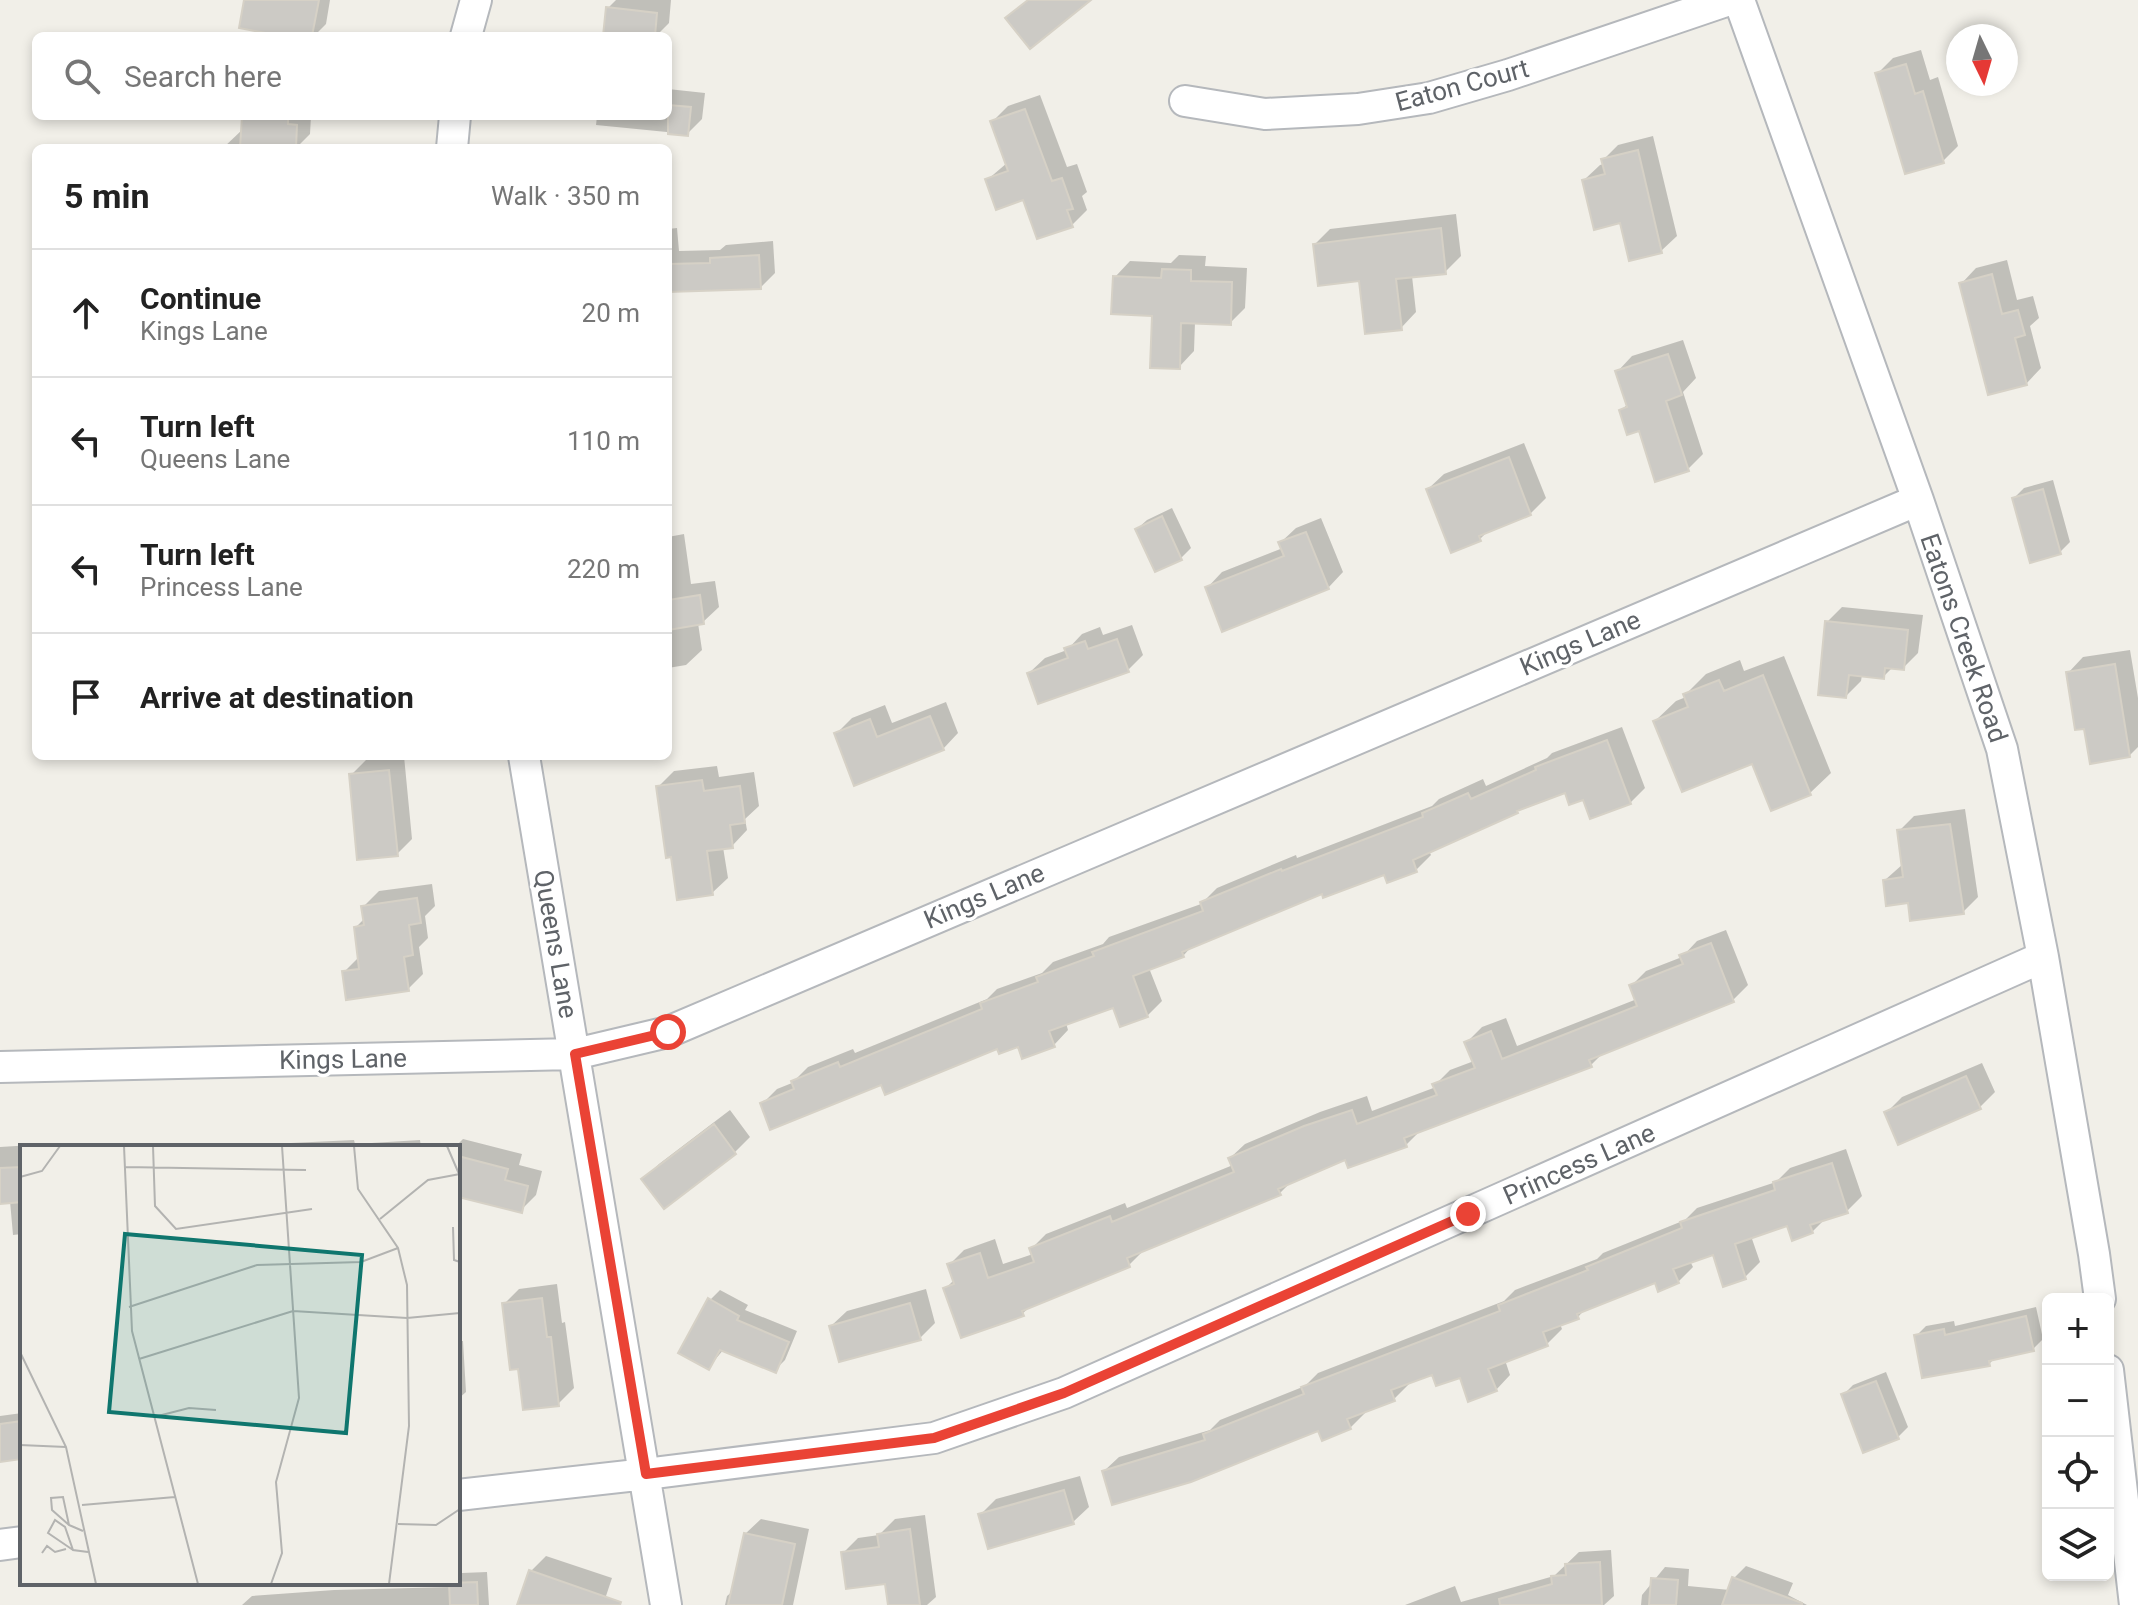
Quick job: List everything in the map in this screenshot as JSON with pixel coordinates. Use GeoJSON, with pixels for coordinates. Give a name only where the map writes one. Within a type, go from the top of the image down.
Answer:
{"type":"FeatureCollection","features":[{"type":"Feature","properties":{"kind":"street"},"geometry":{"type":"LineString","coordinates":[[467,32],[476,0]]}},
{"type":"Feature","properties":{"kind":"street","name":"Eaton Court"},"geometry":{"type":"LineString","coordinates":[[1185,101],[1265,114],[1358,109],[1429,98],[1508,75],[1729,0]]}},
{"type":"Feature","properties":{"kind":"street","name":"Eatons Creek Road"},"geometry":{"type":"LineString","coordinates":[[1739,0],[1918,500],[2002,749],[2043,957],[2099,1293]]}},
{"type":"Feature","properties":{"kind":"street"},"geometry":{"type":"LineString","coordinates":[[452,144],[455,120]]}},
{"type":"Feature","properties":{"kind":"street","name":"Kings Lane"},"geometry":{"type":"LineString","coordinates":[[0,1067],[575,1054],[668,1032],[1918,500]]}},
{"type":"Feature","properties":{"kind":"street","name":"Queens Lane"},"geometry":{"type":"LineString","coordinates":[[525,760],[666,1605]]}},
{"type":"Feature","properties":{"kind":"street","name":"Princess Lane"},"geometry":{"type":"LineString","coordinates":[[460,1495],[934,1438],[1064,1393],[2043,957]]}},
{"type":"Feature","properties":{"kind":"street"},"geometry":{"type":"LineString","coordinates":[[2114,1422],[2135,1605]]}},
{"type":"Feature","properties":{"kind":"street"},"geometry":{"type":"LineString","coordinates":[[0,1545],[20,1542]]}},
{"type":"Feature","properties":{"kind":"building"},"geometry":{"type":"Polygon","coordinates":[[[244,0],[319,0],[313,32],[260,32],[239,28],[244,0]]]}},
{"type":"Feature","properties":{"kind":"building"},"geometry":{"type":"Polygon","coordinates":[[[1028,0],[1091,0],[1030,49],[1005,18],[1028,0]]]}},
{"type":"Feature","properties":{"kind":"building"},"geometry":{"type":"Polygon","coordinates":[[[606,7],[657,13],[655,32],[603,32],[606,7]]]}},
{"type":"Feature","properties":{"kind":"building"},"geometry":{"type":"Polygon","coordinates":[[[1906,64],[1915,94],[1923,91],[1944,163],[1905,174],[1875,73],[1906,64]]]}},
{"type":"Feature","properties":{"kind":"building"},"geometry":{"type":"Polygon","coordinates":[[[672,105],[691,107],[688,136],[668,134],[672,105]]]}},
{"type":"Feature","properties":{"kind":"building"},"geometry":{"type":"Polygon","coordinates":[[[1025,109],[1052,181],[1062,178],[1073,209],[1067,210],[1073,227],[1037,239],[1023,200],[996,210],[985,179],[1008,171],[990,121],[1025,109]]]}},
{"type":"Feature","properties":{"kind":"building"},"geometry":{"type":"Polygon","coordinates":[[[242,120],[288,120],[288,124],[297,125],[296,144],[240,144],[242,120]]]}},
{"type":"Feature","properties":{"kind":"building"},"geometry":{"type":"Polygon","coordinates":[[[1638,150],[1662,253],[1629,261],[1620,223],[1594,230],[1582,180],[1605,174],[1601,159],[1638,150]]]}},
{"type":"Feature","properties":{"kind":"building"},"geometry":{"type":"Polygon","coordinates":[[[1441,228],[1446,274],[1396,279],[1402,330],[1365,334],[1359,281],[1318,286],[1313,244],[1441,228]]]}},
{"type":"Feature","properties":{"kind":"building"},"geometry":{"type":"Polygon","coordinates":[[[759,255],[761,289],[672,292],[672,264],[710,263],[710,258],[759,255]]]}},
{"type":"Feature","properties":{"kind":"building"},"geometry":{"type":"Polygon","coordinates":[[[1162,269],[1191,270],[1191,281],[1232,282],[1231,325],[1181,323],[1180,369],[1150,368],[1152,316],[1111,314],[1113,276],[1161,278],[1162,269]]]}},
{"type":"Feature","properties":{"kind":"building"},"geometry":{"type":"Polygon","coordinates":[[[1992,274],[2002,314],[2018,310],[2025,335],[2015,338],[2027,385],[1988,395],[1959,283],[1992,274]]]}},
{"type":"Feature","properties":{"kind":"building"},"geometry":{"type":"Polygon","coordinates":[[[1668,354],[1682,395],[1666,401],[1689,471],[1655,482],[1639,431],[1627,435],[1619,410],[1627,407],[1615,371],[1668,354]]]}},
{"type":"Feature","properties":{"kind":"building"},"geometry":{"type":"Polygon","coordinates":[[[1509,457],[1531,515],[1479,536],[1481,541],[1451,553],[1426,489],[1509,457]]]}},
{"type":"Feature","properties":{"kind":"building"},"geometry":{"type":"Polygon","coordinates":[[[2043,489],[2061,554],[2030,563],[2012,498],[2043,489]]]}},
{"type":"Feature","properties":{"kind":"building"},"geometry":{"type":"Polygon","coordinates":[[[1162,516],[1182,560],[1155,572],[1135,529],[1162,516]]]}},
{"type":"Feature","properties":{"kind":"building"},"geometry":{"type":"Polygon","coordinates":[[[1306,532],[1329,589],[1222,632],[1205,587],[1284,556],[1278,542],[1306,532]]]}},
{"type":"Feature","properties":{"kind":"building"},"geometry":{"type":"Polygon","coordinates":[[[700,595],[704,624],[672,629],[672,599],[700,595]]]}},
{"type":"Feature","properties":{"kind":"building"},"geometry":{"type":"Polygon","coordinates":[[[1825,621],[1908,630],[1904,670],[1885,668],[1884,679],[1849,675],[1846,698],[1818,695],[1825,621]]]}},
{"type":"Feature","properties":{"kind":"building"},"geometry":{"type":"Polygon","coordinates":[[[1117,639],[1129,672],[1038,704],[1027,673],[1068,658],[1064,648],[1085,641],[1088,649],[1117,639]]]}},
{"type":"Feature","properties":{"kind":"building"},"geometry":{"type":"Polygon","coordinates":[[[2115,664],[2130,757],[2090,764],[2084,729],[2075,730],[2066,672],[2115,664]]]}},
{"type":"Feature","properties":{"kind":"building"},"geometry":{"type":"Polygon","coordinates":[[[1763,675],[1811,795],[1771,811],[1752,764],[1682,792],[1653,721],[1688,707],[1683,694],[1719,680],[1724,691],[1763,675]]]}},
{"type":"Feature","properties":{"kind":"building"},"geometry":{"type":"Polygon","coordinates":[[[930,716],[944,750],[854,786],[834,733],[870,719],[877,737],[930,716]]]}},
{"type":"Feature","properties":{"kind":"building"},"geometry":{"type":"Polygon","coordinates":[[[1607,740],[1631,804],[1590,819],[1583,800],[1569,805],[1565,793],[1517,811],[1413,860],[1417,872],[1387,883],[1384,875],[1323,898],[1322,894],[1182,952],[1184,957],[1133,976],[1148,1017],[1120,1027],[1113,1008],[1049,1031],[1055,1047],[1022,1059],[1018,1047],[999,1054],[997,1049],[885,1095],[881,1085],[770,1130],[760,1103],[794,1089],[791,1081],[838,1062],[840,1067],[982,1009],[980,1003],[1038,982],[1036,977],[1094,956],[1092,952],[1203,911],[1200,902],[1423,817],[1422,813],[1468,793],[1471,799],[1536,770],[1535,767],[1607,740]]]}},
{"type":"Feature","properties":{"kind":"building"},"geometry":{"type":"Polygon","coordinates":[[[389,770],[398,856],[357,860],[349,774],[389,770]]]}},
{"type":"Feature","properties":{"kind":"building"},"geometry":{"type":"Polygon","coordinates":[[[702,780],[704,791],[740,786],[745,823],[730,825],[733,848],[707,851],[713,895],[677,900],[671,857],[666,858],[656,786],[702,780]]]}},
{"type":"Feature","properties":{"kind":"building"},"geometry":{"type":"Polygon","coordinates":[[[1950,824],[1964,914],[1910,921],[1908,903],[1886,906],[1883,880],[1903,877],[1897,830],[1950,824]]]}},
{"type":"Feature","properties":{"kind":"building"},"geometry":{"type":"Polygon","coordinates":[[[417,898],[421,923],[409,925],[413,955],[404,957],[409,991],[346,1000],[342,971],[359,969],[354,927],[364,925],[361,906],[417,898]]]}},
{"type":"Feature","properties":{"kind":"building"},"geometry":{"type":"Polygon","coordinates":[[[1711,943],[1734,1002],[1589,1060],[1592,1067],[1404,1138],[1407,1147],[1348,1168],[1345,1160],[1278,1189],[1281,1195],[1127,1258],[1130,1267],[1022,1311],[1024,1316],[961,1338],[943,1288],[954,1284],[947,1264],[980,1253],[988,1278],[1034,1262],[1029,1248],[1110,1216],[1112,1222],[1234,1172],[1228,1158],[1304,1126],[1352,1110],[1357,1124],[1437,1095],[1432,1084],[1475,1068],[1464,1042],[1491,1031],[1502,1059],[1637,1006],[1629,985],[1683,964],[1679,955],[1711,943]]]}},
{"type":"Feature","properties":{"kind":"building"},"geometry":{"type":"Polygon","coordinates":[[[1966,1076],[1981,1109],[1898,1145],[1884,1112],[1966,1076]]]}},
{"type":"Feature","properties":{"kind":"building"},"geometry":{"type":"Polygon","coordinates":[[[714,1124],[736,1154],[664,1209],[641,1179],[714,1124]]]}},
{"type":"Feature","properties":{"kind":"building"},"geometry":{"type":"Polygon","coordinates":[[[460,1157],[508,1169],[505,1180],[528,1186],[522,1213],[460,1198],[460,1157]]]}},
{"type":"Feature","properties":{"kind":"building"},"geometry":{"type":"Polygon","coordinates":[[[1832,1163],[1848,1213],[1810,1225],[1813,1233],[1792,1241],[1787,1226],[1735,1244],[1746,1279],[1723,1287],[1713,1255],[1673,1269],[1679,1283],[1658,1292],[1655,1283],[1577,1314],[1579,1319],[1543,1332],[1548,1346],[1488,1369],[1497,1391],[1468,1402],[1460,1378],[1436,1386],[1432,1375],[1391,1390],[1395,1401],[1347,1419],[1351,1429],[1322,1441],[1318,1431],[1191,1482],[1112,1505],[1102,1471],[1205,1440],[1203,1434],[1304,1394],[1301,1387],[1500,1311],[1498,1305],[1588,1270],[1586,1267],[1682,1228],[1680,1222],[1775,1190],[1773,1182],[1832,1163]]]}},
{"type":"Feature","properties":{"kind":"building"},"geometry":{"type":"Polygon","coordinates":[[[20,1167],[20,1202],[0,1204],[0,1168],[20,1167]]]}},
{"type":"Feature","properties":{"kind":"building"},"geometry":{"type":"Polygon","coordinates":[[[542,1298],[547,1337],[551,1337],[559,1406],[523,1410],[518,1369],[510,1370],[502,1303],[542,1298]]]}},
{"type":"Feature","properties":{"kind":"building"},"geometry":{"type":"Polygon","coordinates":[[[708,1298],[739,1316],[737,1320],[789,1342],[776,1373],[720,1350],[709,1370],[678,1353],[708,1298]]]}},
{"type":"Feature","properties":{"kind":"building"},"geometry":{"type":"Polygon","coordinates":[[[910,1303],[921,1340],[839,1362],[829,1326],[910,1303]]]}},
{"type":"Feature","properties":{"kind":"building"},"geometry":{"type":"Polygon","coordinates":[[[2026,1316],[2034,1351],[1989,1361],[1990,1366],[1922,1378],[1914,1335],[1944,1329],[1945,1335],[2026,1316]]]}},
{"type":"Feature","properties":{"kind":"building"},"geometry":{"type":"Polygon","coordinates":[[[1876,1381],[1899,1439],[1863,1453],[1841,1394],[1876,1381]]]}},
{"type":"Feature","properties":{"kind":"building"},"geometry":{"type":"Polygon","coordinates":[[[20,1421],[20,1459],[0,1462],[0,1424],[20,1421]]]}},
{"type":"Feature","properties":{"kind":"building"},"geometry":{"type":"Polygon","coordinates":[[[1064,1490],[1074,1524],[988,1549],[978,1514],[1064,1490]]]}},
{"type":"Feature","properties":{"kind":"building"},"geometry":{"type":"Polygon","coordinates":[[[910,1529],[920,1605],[888,1605],[885,1584],[846,1589],[841,1552],[879,1547],[877,1534],[910,1529]]]}},
{"type":"Feature","properties":{"kind":"building"},"geometry":{"type":"Polygon","coordinates":[[[744,1533],[795,1544],[782,1605],[728,1605],[744,1533]]]}},
{"type":"Feature","properties":{"kind":"building"},"geometry":{"type":"Polygon","coordinates":[[[1600,1562],[1602,1605],[1500,1605],[1499,1599],[1552,1584],[1551,1576],[1566,1575],[1565,1564],[1600,1562]]]}},
{"type":"Feature","properties":{"kind":"building"},"geometry":{"type":"Polygon","coordinates":[[[529,1570],[621,1602],[620,1605],[517,1605],[529,1570]]]}},
{"type":"Feature","properties":{"kind":"building"},"geometry":{"type":"Polygon","coordinates":[[[1732,1577],[1802,1603],[1802,1605],[1722,1605],[1732,1577]]]}},
{"type":"Feature","properties":{"kind":"building"},"geometry":{"type":"Polygon","coordinates":[[[1651,1578],[1678,1580],[1676,1605],[1649,1605],[1651,1578]]]}},
{"type":"Feature","properties":{"kind":"building"},"geometry":{"type":"Polygon","coordinates":[[[477,1582],[478,1605],[450,1605],[449,1585],[477,1582]]]}},
{"type":"Feature","properties":{"kind":"route"},"geometry":{"type":"LineString","coordinates":[[668,1032],[575,1054],[646,1474],[934,1438],[1064,1393],[1468,1214]]}}]}
